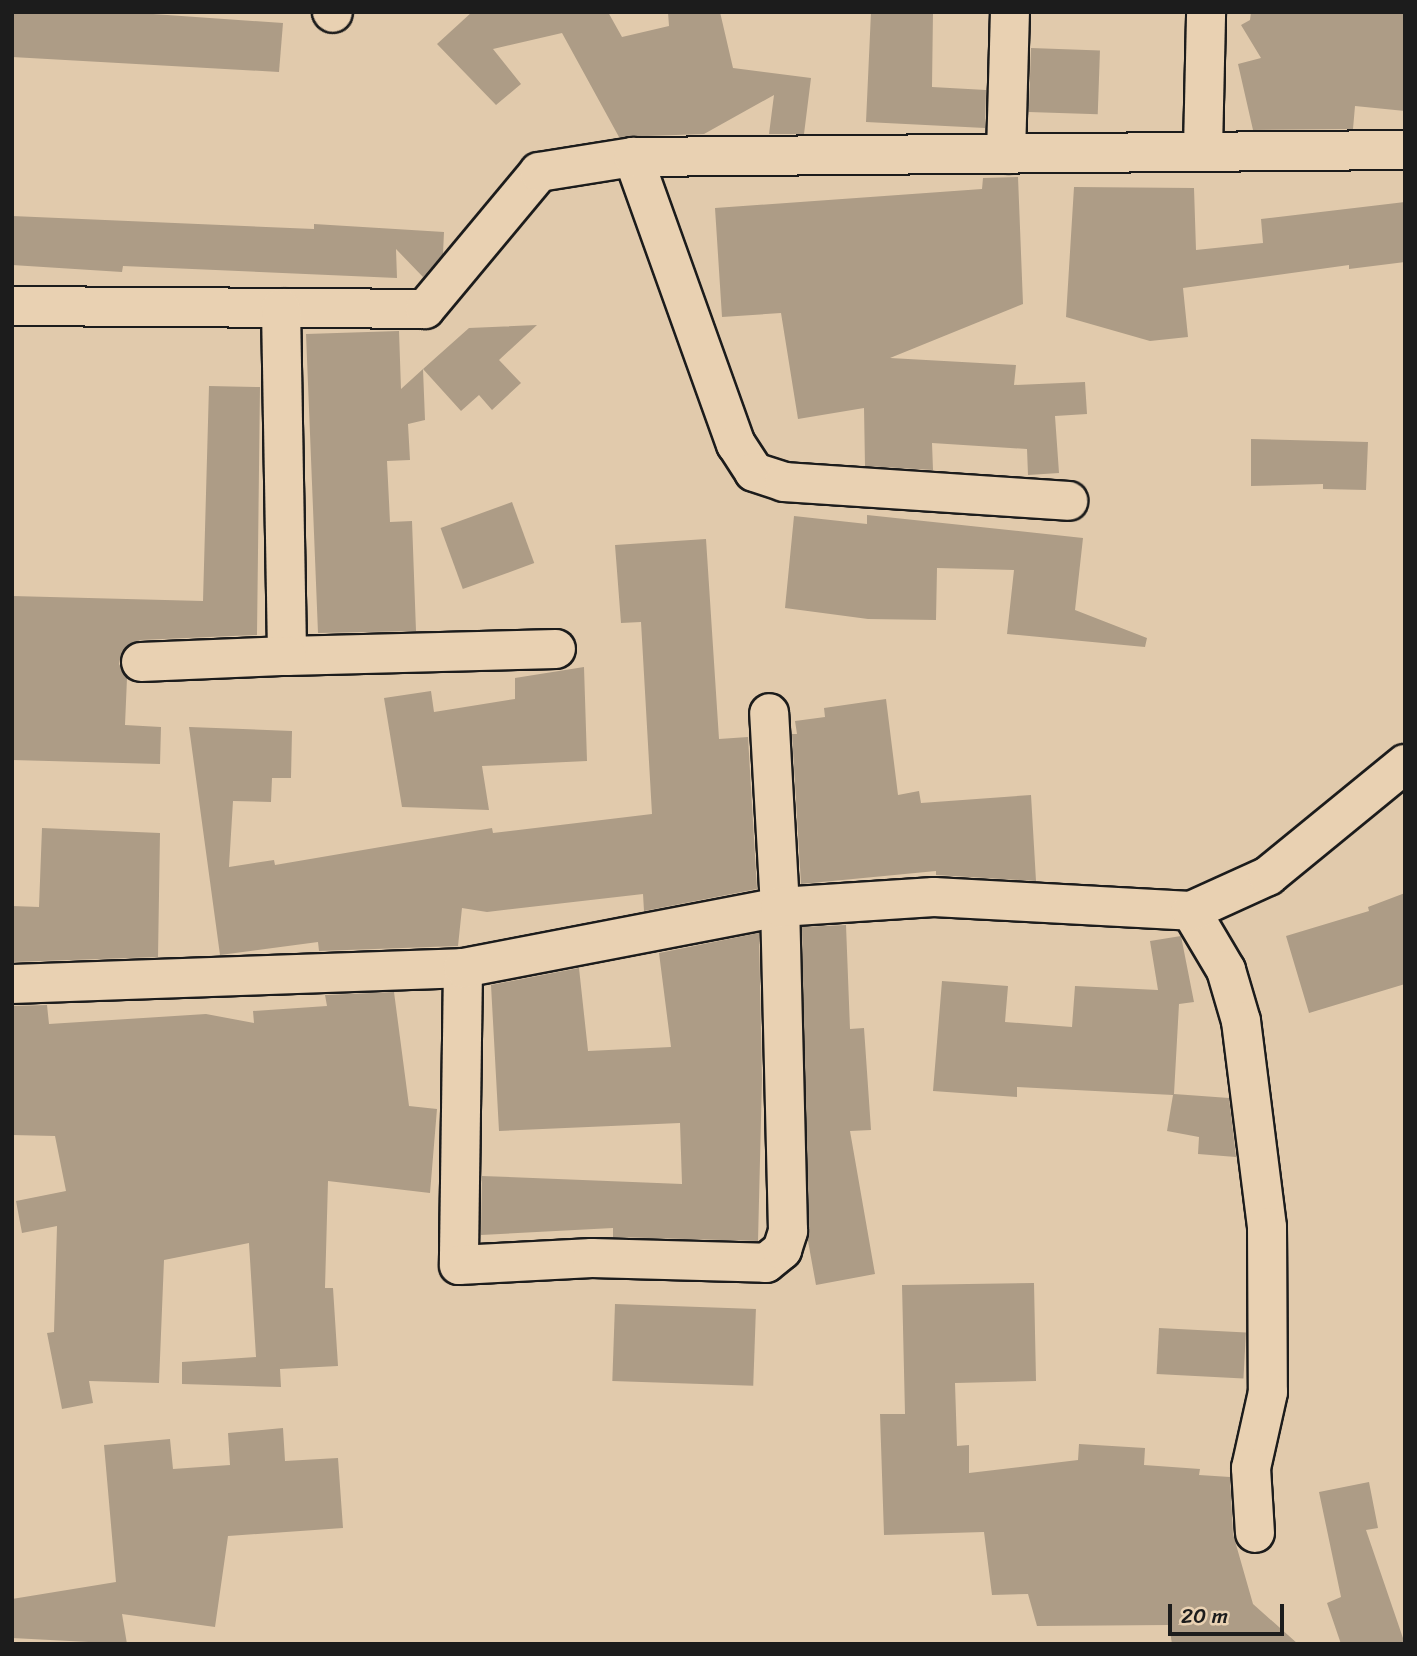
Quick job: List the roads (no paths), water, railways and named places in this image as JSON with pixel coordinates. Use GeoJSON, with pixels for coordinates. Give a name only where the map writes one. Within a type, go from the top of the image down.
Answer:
{"type":"FeatureCollection","features":[{"type":"Feature","properties":{"kind":"street"},"geometry":{"type":"LineString","coordinates":[[1006,154],[1010,12]]}},
{"type":"Feature","properties":{"kind":"street"},"geometry":{"type":"LineString","coordinates":[[1203,149],[1206,12]]}},
{"type":"Feature","properties":{"kind":"street"},"geometry":{"type":"LineString","coordinates":[[12,306],[425,309],[539,172],[633,157],[1006,154],[1203,149],[1405,150]]}},
{"type":"Feature","properties":{"kind":"street"},"geometry":{"type":"LineString","coordinates":[[633,157],[736,444],[754,472],[784,482],[1068,501]]}},
{"type":"Feature","properties":{"kind":"street"},"geometry":{"type":"LineString","coordinates":[[281,308],[287,656]]}},
{"type":"Feature","properties":{"kind":"street"},"geometry":{"type":"LineString","coordinates":[[141,662],[556,649]]}},
{"type":"Feature","properties":{"kind":"street"},"geometry":{"type":"LineString","coordinates":[[463,968],[459,1265],[592,1258],[766,1263],[782,1250],[788,1231],[780,907],[769,713]]}},
{"type":"Feature","properties":{"kind":"street"},"geometry":{"type":"LineString","coordinates":[[12,984],[463,968],[780,907],[934,897],[1191,911],[1268,876],[1405,764]]}},
{"type":"Feature","properties":{"kind":"street"},"geometry":{"type":"LineString","coordinates":[[1191,911],[1226,970],[1241,1021],[1267,1227],[1268,1392],[1251,1468],[1255,1533]]}}]}
